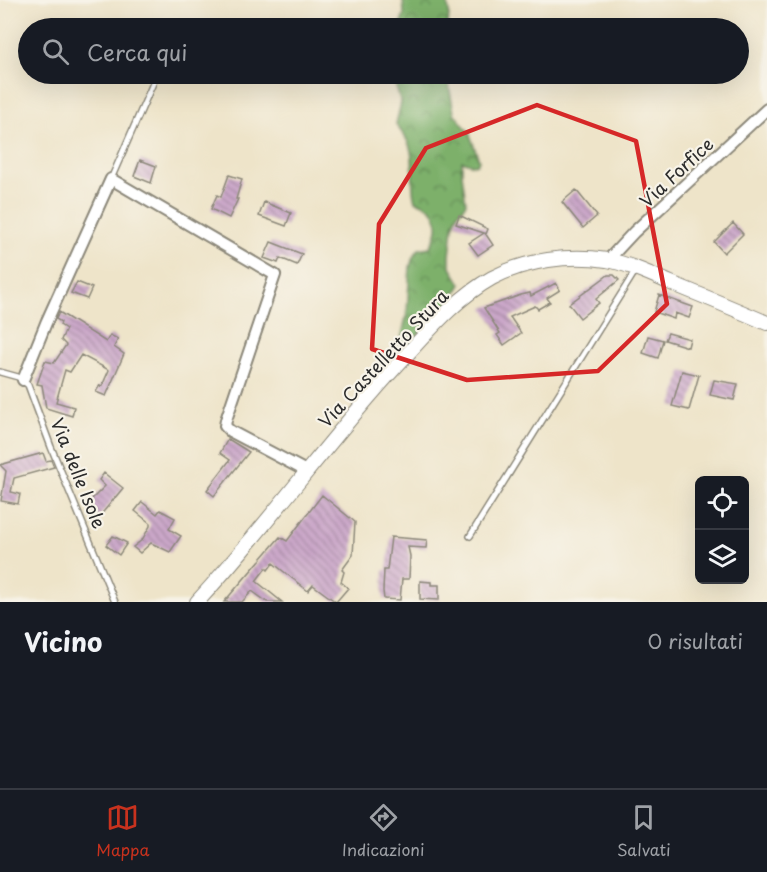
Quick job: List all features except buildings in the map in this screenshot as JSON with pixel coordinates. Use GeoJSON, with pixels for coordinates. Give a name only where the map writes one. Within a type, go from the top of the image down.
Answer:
{"type":"FeatureCollection","features":[{"type":"Feature","properties":{"kind":"street","name":"Via Forfice"},"geometry":{"type":"LineString","coordinates":[[608,260],[634,232],[767,109]]}},
{"type":"Feature","properties":{"kind":"street"},"geometry":{"type":"LineString","coordinates":[[23,380],[111,179],[275,275],[225,420],[225,426],[230,431],[306,471]]}},
{"type":"Feature","properties":{"kind":"street","name":"Via Castelletto Stura"},"geometry":{"type":"LineString","coordinates":[[198,602],[306,471],[413,347],[472,291],[492,279],[513,269],[538,262],[577,258],[608,260],[637,269],[767,323]]}},
{"type":"Feature","properties":{"kind":"lane"},"geometry":{"type":"LineString","coordinates":[[111,179],[153,84]]}},
{"type":"Feature","properties":{"kind":"lane"},"geometry":{"type":"LineString","coordinates":[[470,536],[637,269]]}},
{"type":"Feature","properties":{"kind":"lane"},"geometry":{"type":"LineString","coordinates":[[0,372],[23,380]]}},
{"type":"Feature","properties":{"kind":"lane","name":"Via delle Isole"},"geometry":{"type":"LineString","coordinates":[[23,380],[28,385],[115,602]]}},
{"type":"Feature","properties":{"kind":"highlighted area"},"geometry":{"type":"Polygon","coordinates":[[[537,105],[636,141],[667,304],[598,371],[467,380],[372,349],[379,224],[426,148],[537,105]]]}},
{"type":"Feature","properties":{"kind":"green space"},"geometry":{"type":"Polygon","coordinates":[[[403,0],[447,0],[449,18],[403,18],[403,0]]]}},
{"type":"Feature","properties":{"kind":"green space"},"geometry":{"type":"Polygon","coordinates":[[[395,84],[449,84],[454,113],[469,132],[479,160],[473,165],[462,161],[466,203],[458,213],[453,227],[450,256],[450,266],[461,284],[448,303],[397,357],[407,313],[410,267],[413,257],[419,249],[430,247],[437,232],[434,213],[415,201],[413,194],[412,155],[407,140],[396,124],[401,103],[395,84]]]}}]}
